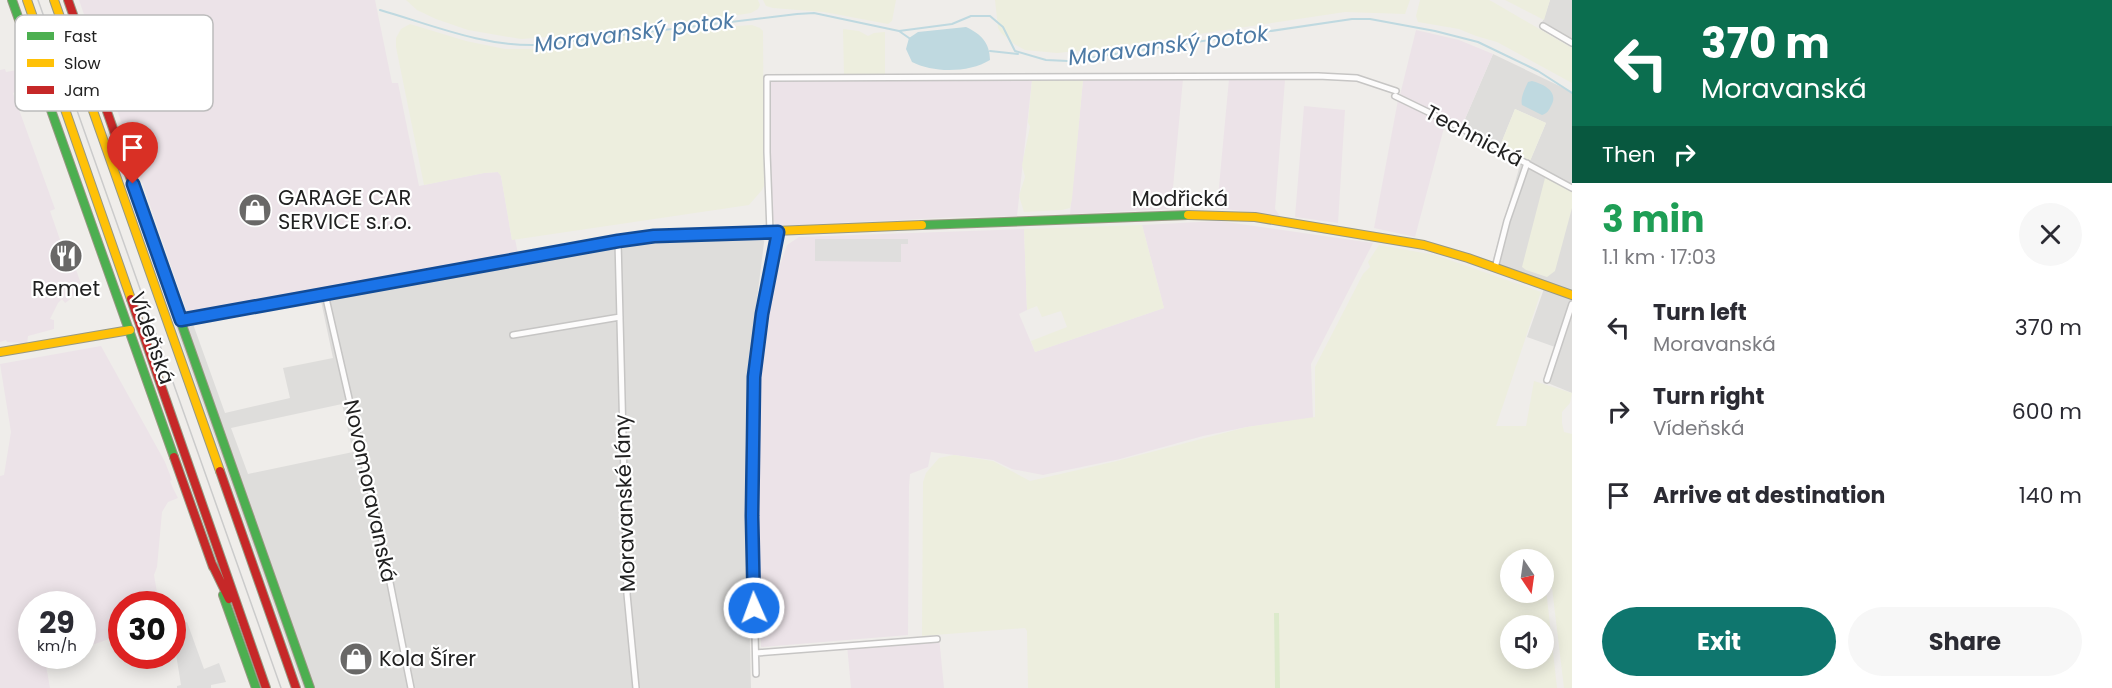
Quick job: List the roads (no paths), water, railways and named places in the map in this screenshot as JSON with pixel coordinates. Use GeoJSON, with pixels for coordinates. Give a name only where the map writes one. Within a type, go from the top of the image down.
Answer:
{"type":"FeatureCollection","features":[{"type":"Feature","properties":{"kind":"main road","name":"Vídeňská"},"geometry":{"type":"LineString","coordinates":[[12,0],[17,15]]}},
{"type":"Feature","properties":{"kind":"main road","name":"Vídeňská"},"geometry":{"type":"LineString","coordinates":[[27,0],[32,15]]}},
{"type":"Feature","properties":{"kind":"main road","name":"Vídeňská"},"geometry":{"type":"LineString","coordinates":[[54,0],[59,15]]}},
{"type":"Feature","properties":{"kind":"main road","name":"Vídeňská"},"geometry":{"type":"LineString","coordinates":[[68,0],[73,15]]}},
{"type":"Feature","properties":{"kind":"main road","name":"Vídeňská"},"geometry":{"type":"LineString","coordinates":[[52,111],[256,688]]}},
{"type":"Feature","properties":{"kind":"main road","name":"Vídeňská"},"geometry":{"type":"LineString","coordinates":[[66,111],[266,688]]}},
{"type":"Feature","properties":{"kind":"main road","name":"Vídeňská"},"geometry":{"type":"LineString","coordinates":[[93,111],[296,688]]}},
{"type":"Feature","properties":{"kind":"main road","name":"Vídeňská"},"geometry":{"type":"LineString","coordinates":[[107,111],[310,688]]}},
{"type":"Feature","properties":{"kind":"main road","name":"Modřická"},"geometry":{"type":"LineString","coordinates":[[181,320],[654,236],[1206,214],[1255,218],[1418,244],[1452,253],[1572,294]]}},
{"type":"Feature","properties":{"kind":"main road"},"geometry":{"type":"LineString","coordinates":[[0,352],[130,330]]}},
{"type":"Feature","properties":{"kind":"main road"},"geometry":{"type":"LineString","coordinates":[[212,564],[266,688]]}},
{"type":"Feature","properties":{"kind":"street"},"geometry":{"type":"LineString","coordinates":[[1543,26],[1572,43]]}},
{"type":"Feature","properties":{"kind":"street","name":"Technická"},"geometry":{"type":"LineString","coordinates":[[774,232],[766,131],[767,78],[1318,76],[1357,78],[1396,93],[1572,188]]}},
{"type":"Feature","properties":{"kind":"street"},"geometry":{"type":"LineString","coordinates":[[1495,268],[1527,164]]}},
{"type":"Feature","properties":{"kind":"street"},"geometry":{"type":"LineString","coordinates":[[756,674],[752,516],[754,377],[774,232]]}},
{"type":"Feature","properties":{"kind":"street","name":"Moravanské lány"},"geometry":{"type":"LineString","coordinates":[[618,241],[627,594],[636,688]]}},
{"type":"Feature","properties":{"kind":"street","name":"Novomoravanská"},"geometry":{"type":"LineString","coordinates":[[325,294],[381,540],[411,688]]}},
{"type":"Feature","properties":{"kind":"street"},"geometry":{"type":"LineString","coordinates":[[1546,380],[1572,304]]}},
{"type":"Feature","properties":{"kind":"street"},"geometry":{"type":"LineString","coordinates":[[513,335],[620,317]]}},
{"type":"Feature","properties":{"kind":"street"},"geometry":{"type":"LineString","coordinates":[[756,654],[937,639]]}},
{"type":"Feature","properties":{"kind":"water"},"geometry":{"type":"Polygon","coordinates":[[[966,27],[984,40],[990,60],[972,67],[951,70],[930,68],[912,62],[906,49],[909,38],[918,32],[966,27]]]}},
{"type":"Feature","properties":{"kind":"water"},"geometry":{"type":"Polygon","coordinates":[[[1532,81],[1545,86],[1553,95],[1550,108],[1542,115],[1522,105],[1524,90],[1528,82],[1532,81]]]}},
{"type":"Feature","properties":{"kind":"waterway","name":"Moravanský potok"},"geometry":{"type":"LineString","coordinates":[[380,10],[478,39],[518,45],[538,45],[797,14],[814,13],[899,31],[952,24],[971,16],[990,16],[1003,27],[1015,51],[1046,60],[1068,61],[1352,19],[1370,19],[1435,31],[1478,42],[1538,71],[1572,93]]}},
{"type":"Feature","properties":{"kind":"waterway"},"geometry":{"type":"LineString","coordinates":[[899,31],[909,38]]}},
{"type":"Feature","properties":{"kind":"waterway"},"geometry":{"type":"LineString","coordinates":[[990,51],[1018,54]]}},
{"type":"Feature","properties":{"kind":"tram line"},"geometry":{"type":"LineString","coordinates":[[38,0],[43,15]]}},
{"type":"Feature","properties":{"kind":"tram line"},"geometry":{"type":"LineString","coordinates":[[77,111],[281,688]]}},
{"type":"Feature","properties":{"kind":"place","name":"GARAGE CAR SERVICE s.r.o."},"geometry":{"type":"Point","coordinates":[255,210]}},
{"type":"Feature","properties":{"kind":"place","name":"Remet"},"geometry":{"type":"Point","coordinates":[66,256]}},
{"type":"Feature","properties":{"kind":"place","name":"Kola Šírer"},"geometry":{"type":"Point","coordinates":[356,659]}}]}
